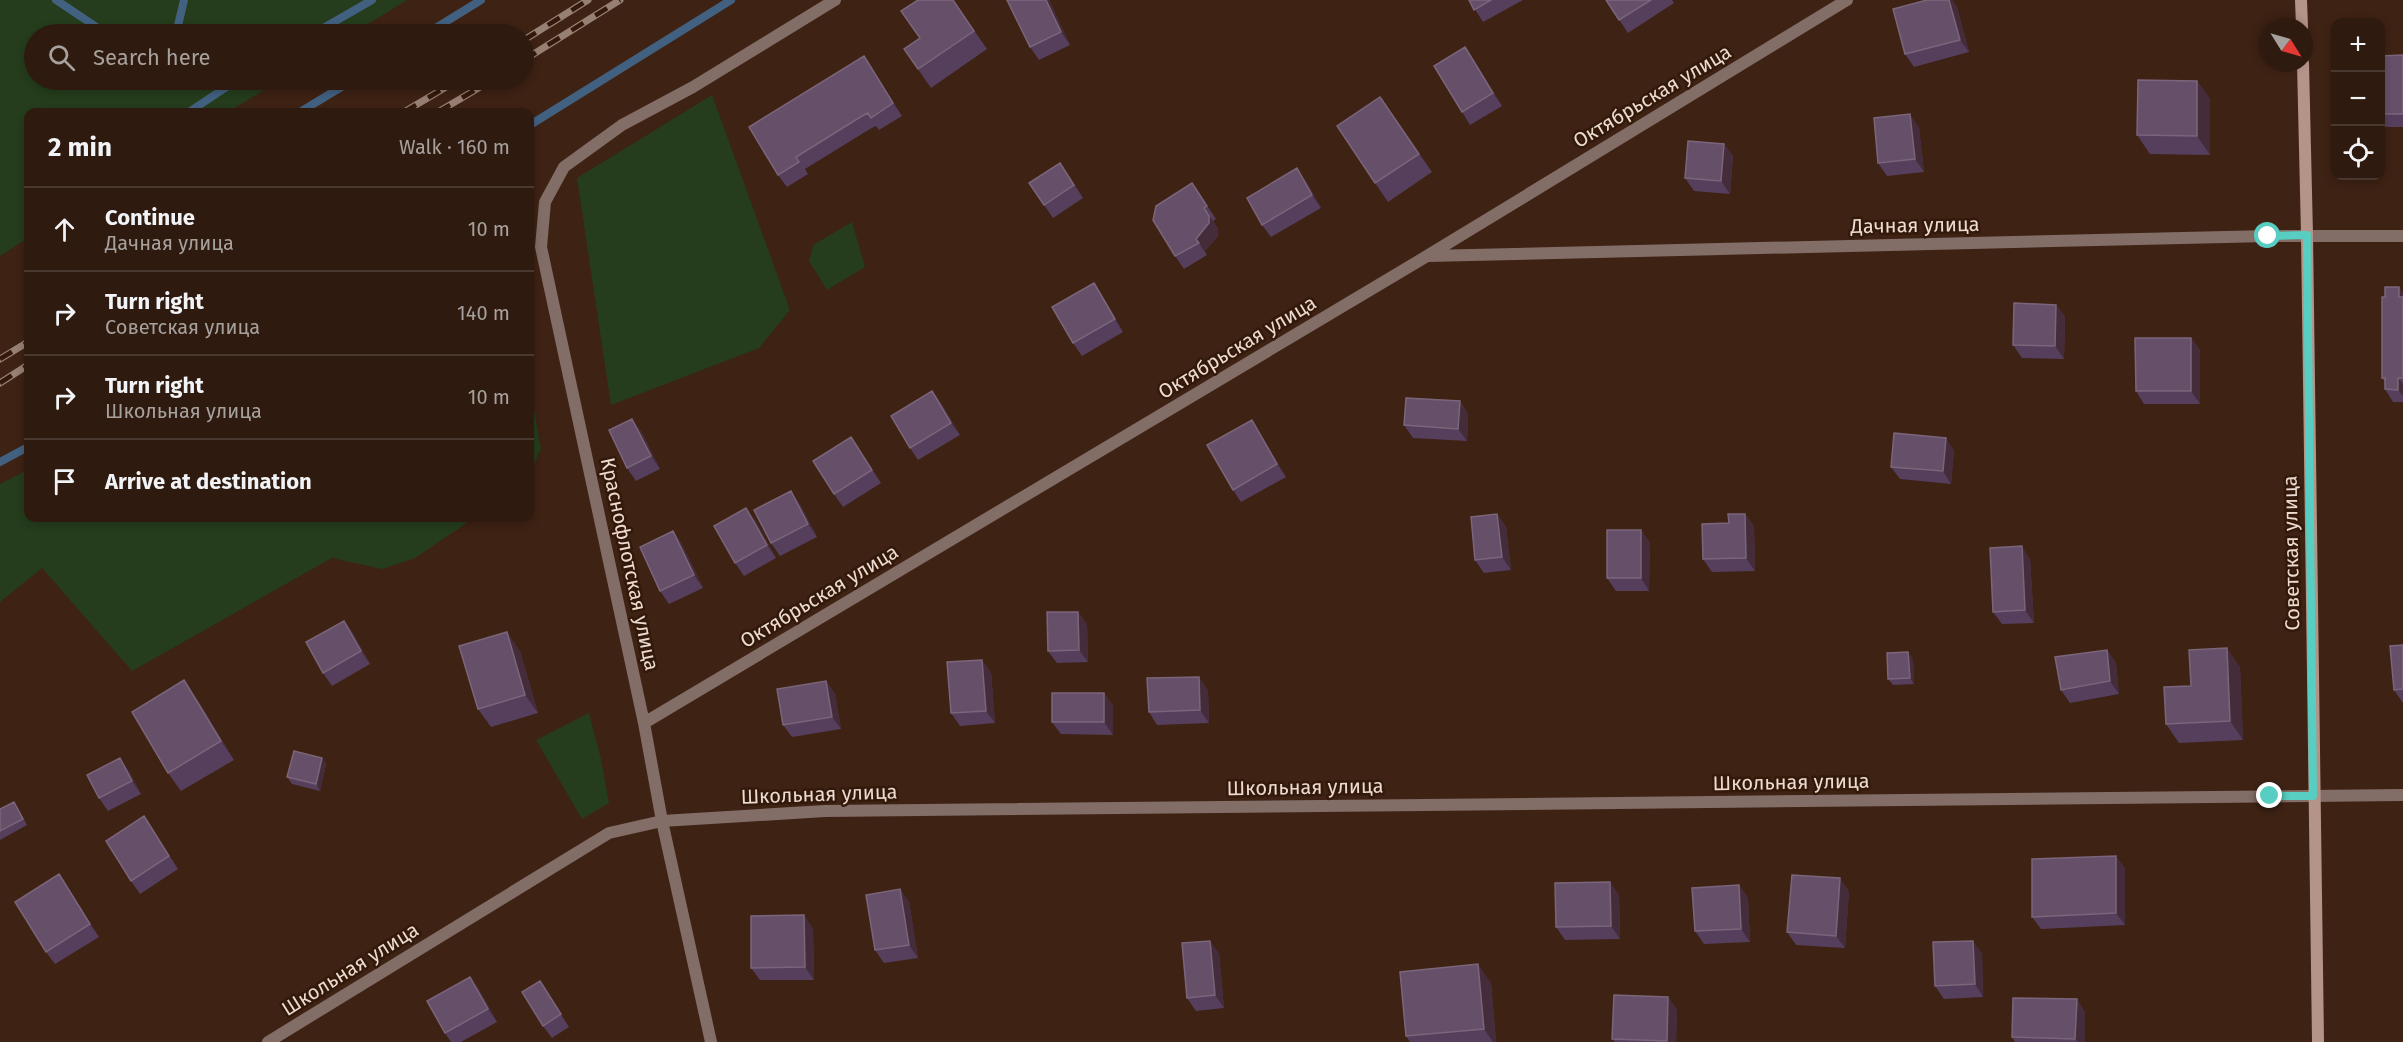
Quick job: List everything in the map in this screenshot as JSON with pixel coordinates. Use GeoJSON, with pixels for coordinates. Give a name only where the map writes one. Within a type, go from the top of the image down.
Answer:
{"type":"FeatureCollection","features":[{"type":"Feature","properties":{"kind":"main road"},"geometry":{"type":"LineString","coordinates":[[2301,0],[2302,18]]}},
{"type":"Feature","properties":{"kind":"main road","name":"Советская улица"},"geometry":{"type":"LineString","coordinates":[[2303,72],[2318,1042]]}},
{"type":"Feature","properties":{"kind":"street","name":"Краснофлотская улица"},"geometry":{"type":"LineString","coordinates":[[711,1042],[662,821],[644,723],[542,247],[545,202],[564,167],[621,126],[693,87],[835,0]]}},
{"type":"Feature","properties":{"kind":"street","name":"Октябрьская улица"},"geometry":{"type":"LineString","coordinates":[[644,723],[1427,256],[1847,0]]}},
{"type":"Feature","properties":{"kind":"street","name":"Дачная улица"},"geometry":{"type":"LineString","coordinates":[[1427,256],[2307,235],[2403,236]]}},
{"type":"Feature","properties":{"kind":"street","name":"Школьная улица"},"geometry":{"type":"LineString","coordinates":[[268,1042],[609,833],[662,821],[825,812],[2403,795]]}},
{"type":"Feature","properties":{"kind":"green space"},"geometry":{"type":"Polygon","coordinates":[[[0,0],[407,0],[368,24],[24,24],[24,90],[264,90],[235,108],[24,108],[24,241],[0,256],[0,0]]]}},
{"type":"Feature","properties":{"kind":"green space"},"geometry":{"type":"Polygon","coordinates":[[[712,95],[790,310],[759,348],[611,405],[577,178],[712,95]]]}},
{"type":"Feature","properties":{"kind":"green space"},"geometry":{"type":"Polygon","coordinates":[[[852,222],[865,267],[827,290],[809,261],[813,245],[852,222]]]}},
{"type":"Feature","properties":{"kind":"green space"},"geometry":{"type":"Polygon","coordinates":[[[534,410],[541,449],[534,464],[534,410]]]}},
{"type":"Feature","properties":{"kind":"green space"},"geometry":{"type":"Polygon","coordinates":[[[24,472],[24,522],[468,522],[415,558],[382,569],[332,558],[132,671],[42,568],[0,602],[0,484],[24,472]]]}},
{"type":"Feature","properties":{"kind":"green space"},"geometry":{"type":"Polygon","coordinates":[[[589,713],[609,803],[582,819],[536,740],[589,713]]]}},
{"type":"Feature","properties":{"kind":"building"},"geometry":{"type":"Polygon","coordinates":[[[918,0],[953,0],[974,31],[918,69],[904,49],[920,38],[901,11],[918,0]]]}},
{"type":"Feature","properties":{"kind":"building"},"geometry":{"type":"Polygon","coordinates":[[[1007,0],[1046,0],[1061,32],[1030,47],[1007,0]]]}},
{"type":"Feature","properties":{"kind":"building"},"geometry":{"type":"Polygon","coordinates":[[[1469,0],[1491,0],[1474,10],[1469,0]]]}},
{"type":"Feature","properties":{"kind":"building"},"geometry":{"type":"Polygon","coordinates":[[[1606,0],[1651,0],[1619,20],[1606,0]]]}},
{"type":"Feature","properties":{"kind":"building"},"geometry":{"type":"Polygon","coordinates":[[[1927,0],[1949,0],[1960,40],[1905,54],[1893,9],[1927,0]]]}},
{"type":"Feature","properties":{"kind":"building"},"geometry":{"type":"Polygon","coordinates":[[[1465,47],[1493,93],[1462,112],[1434,66],[1465,47]]]}},
{"type":"Feature","properties":{"kind":"building"},"geometry":{"type":"Polygon","coordinates":[[[2403,55],[2403,114],[2385,114],[2385,56],[2403,55]]]}},
{"type":"Feature","properties":{"kind":"building"},"geometry":{"type":"Polygon","coordinates":[[[864,56],[893,103],[871,118],[868,113],[862,116],[796,157],[799,162],[778,175],[749,127],[864,56]]]}},
{"type":"Feature","properties":{"kind":"building"},"geometry":{"type":"Polygon","coordinates":[[[2138,80],[2197,81],[2197,136],[2137,135],[2138,80]]]}},
{"type":"Feature","properties":{"kind":"building"},"geometry":{"type":"Polygon","coordinates":[[[1380,97],[1419,154],[1375,183],[1337,126],[1380,97]]]}},
{"type":"Feature","properties":{"kind":"building"},"geometry":{"type":"Polygon","coordinates":[[[1910,114],[1915,159],[1878,163],[1874,118],[1910,114]]]}},
{"type":"Feature","properties":{"kind":"building"},"geometry":{"type":"Polygon","coordinates":[[[1688,141],[1724,144],[1721,181],[1685,178],[1688,141]]]}},
{"type":"Feature","properties":{"kind":"building"},"geometry":{"type":"Polygon","coordinates":[[[1060,163],[1074,185],[1044,205],[1029,183],[1060,163]]]}},
{"type":"Feature","properties":{"kind":"building"},"geometry":{"type":"Polygon","coordinates":[[[1297,168],[1312,195],[1262,225],[1247,198],[1297,168]]]}},
{"type":"Feature","properties":{"kind":"building"},"geometry":{"type":"Polygon","coordinates":[[[1192,183],[1207,206],[1204,208],[1209,216],[1209,223],[1196,239],[1199,243],[1175,256],[1153,220],[1156,206],[1192,183]]]}},
{"type":"Feature","properties":{"kind":"building"},"geometry":{"type":"Polygon","coordinates":[[[1094,283],[1115,319],[1073,343],[1052,307],[1094,283]]]}},
{"type":"Feature","properties":{"kind":"building"},"geometry":{"type":"Polygon","coordinates":[[[2385,287],[2399,287],[2399,297],[2403,297],[2403,378],[2398,378],[2398,390],[2385,389],[2385,378],[2382,378],[2382,297],[2385,297],[2385,287]]]}},
{"type":"Feature","properties":{"kind":"building"},"geometry":{"type":"Polygon","coordinates":[[[2014,303],[2056,305],[2055,346],[2013,345],[2014,303]]]}},
{"type":"Feature","properties":{"kind":"building"},"geometry":{"type":"Polygon","coordinates":[[[2135,338],[2191,338],[2191,391],[2136,391],[2135,338]]]}},
{"type":"Feature","properties":{"kind":"building"},"geometry":{"type":"Polygon","coordinates":[[[932,391],[951,423],[910,448],[891,416],[932,391]]]}},
{"type":"Feature","properties":{"kind":"building"},"geometry":{"type":"Polygon","coordinates":[[[1406,398],[1460,401],[1458,429],[1404,425],[1406,398]]]}},
{"type":"Feature","properties":{"kind":"building"},"geometry":{"type":"Polygon","coordinates":[[[632,419],[651,456],[627,468],[609,430],[632,419]]]}},
{"type":"Feature","properties":{"kind":"building"},"geometry":{"type":"Polygon","coordinates":[[[1252,420],[1277,464],[1233,490],[1207,445],[1252,420]]]}},
{"type":"Feature","properties":{"kind":"building"},"geometry":{"type":"Polygon","coordinates":[[[1894,433],[1946,438],[1943,471],[1891,467],[1894,433]]]}},
{"type":"Feature","properties":{"kind":"building"},"geometry":{"type":"Polygon","coordinates":[[[851,437],[872,470],[834,494],[813,461],[851,437]]]}},
{"type":"Feature","properties":{"kind":"building"},"geometry":{"type":"Polygon","coordinates":[[[791,491],[808,524],[771,543],[754,510],[791,491]]]}},
{"type":"Feature","properties":{"kind":"building"},"geometry":{"type":"Polygon","coordinates":[[[746,508],[767,545],[735,563],[714,526],[746,508]]]}},
{"type":"Feature","properties":{"kind":"building"},"geometry":{"type":"Polygon","coordinates":[[[1497,514],[1502,557],[1475,560],[1471,517],[1497,514]]]}},
{"type":"Feature","properties":{"kind":"building"},"geometry":{"type":"Polygon","coordinates":[[[1728,514],[1745,514],[1746,558],[1703,559],[1702,524],[1729,523],[1728,514]]]}},
{"type":"Feature","properties":{"kind":"building"},"geometry":{"type":"Polygon","coordinates":[[[1607,530],[1641,530],[1641,578],[1607,578],[1607,530]]]}},
{"type":"Feature","properties":{"kind":"building"},"geometry":{"type":"Polygon","coordinates":[[[673,531],[694,575],[660,591],[640,547],[673,531]]]}},
{"type":"Feature","properties":{"kind":"building"},"geometry":{"type":"Polygon","coordinates":[[[2022,546],[2025,610],[1993,612],[1990,548],[2022,546]]]}},
{"type":"Feature","properties":{"kind":"building"},"geometry":{"type":"Polygon","coordinates":[[[1047,612],[1078,612],[1079,650],[1048,651],[1047,612]]]}},
{"type":"Feature","properties":{"kind":"building"},"geometry":{"type":"Polygon","coordinates":[[[344,621],[361,651],[323,673],[306,642],[344,621]]]}},
{"type":"Feature","properties":{"kind":"building"},"geometry":{"type":"Polygon","coordinates":[[[507,632],[525,695],[478,709],[459,646],[507,632]]]}},
{"type":"Feature","properties":{"kind":"building"},"geometry":{"type":"Polygon","coordinates":[[[2403,645],[2403,689],[2394,690],[2390,646],[2403,645]]]}},
{"type":"Feature","properties":{"kind":"building"},"geometry":{"type":"Polygon","coordinates":[[[2227,648],[2230,721],[2166,724],[2164,687],[2191,686],[2189,650],[2227,648]]]}},
{"type":"Feature","properties":{"kind":"building"},"geometry":{"type":"Polygon","coordinates":[[[2107,650],[2110,681],[2061,690],[2055,657],[2107,650]]]}},
{"type":"Feature","properties":{"kind":"building"},"geometry":{"type":"Polygon","coordinates":[[[1908,652],[1910,678],[1888,679],[1887,653],[1908,652]]]}},
{"type":"Feature","properties":{"kind":"building"},"geometry":{"type":"Polygon","coordinates":[[[982,660],[986,711],[951,713],[947,662],[982,660]]]}},
{"type":"Feature","properties":{"kind":"building"},"geometry":{"type":"Polygon","coordinates":[[[1199,677],[1200,710],[1149,712],[1147,678],[1199,677]]]}},
{"type":"Feature","properties":{"kind":"building"},"geometry":{"type":"Polygon","coordinates":[[[184,680],[221,741],[168,773],[132,712],[184,680]]]}},
{"type":"Feature","properties":{"kind":"building"},"geometry":{"type":"Polygon","coordinates":[[[826,681],[832,717],[783,725],[777,689],[826,681]]]}},
{"type":"Feature","properties":{"kind":"building"},"geometry":{"type":"Polygon","coordinates":[[[1052,693],[1104,693],[1104,722],[1052,722],[1052,693]]]}},
{"type":"Feature","properties":{"kind":"building"},"geometry":{"type":"Polygon","coordinates":[[[294,751],[322,758],[316,784],[287,777],[294,751]]]}},
{"type":"Feature","properties":{"kind":"building"},"geometry":{"type":"Polygon","coordinates":[[[120,758],[132,781],[99,798],[87,775],[120,758]]]}},
{"type":"Feature","properties":{"kind":"building"},"geometry":{"type":"Polygon","coordinates":[[[14,802],[23,819],[0,831],[0,809],[14,802]]]}},
{"type":"Feature","properties":{"kind":"building"},"geometry":{"type":"Polygon","coordinates":[[[144,816],[169,856],[131,881],[106,841],[144,816]]]}},
{"type":"Feature","properties":{"kind":"building"},"geometry":{"type":"Polygon","coordinates":[[[2116,856],[2116,913],[2032,917],[2032,859],[2116,856]]]}},
{"type":"Feature","properties":{"kind":"building"},"geometry":{"type":"Polygon","coordinates":[[[59,874],[90,924],[46,952],[15,902],[59,874]]]}},
{"type":"Feature","properties":{"kind":"building"},"geometry":{"type":"Polygon","coordinates":[[[1792,875],[1840,878],[1836,936],[1787,932],[1792,875]]]}},
{"type":"Feature","properties":{"kind":"building"},"geometry":{"type":"Polygon","coordinates":[[[1610,882],[1611,926],[1556,927],[1555,883],[1610,882]]]}},
{"type":"Feature","properties":{"kind":"building"},"geometry":{"type":"Polygon","coordinates":[[[1739,885],[1741,929],[1695,931],[1692,888],[1739,885]]]}},
{"type":"Feature","properties":{"kind":"building"},"geometry":{"type":"Polygon","coordinates":[[[900,889],[909,945],[875,950],[866,895],[900,889]]]}},
{"type":"Feature","properties":{"kind":"building"},"geometry":{"type":"Polygon","coordinates":[[[804,915],[805,967],[751,968],[751,916],[804,915]]]}},
{"type":"Feature","properties":{"kind":"building"},"geometry":{"type":"Polygon","coordinates":[[[1210,941],[1215,995],[1187,998],[1182,943],[1210,941]]]}},
{"type":"Feature","properties":{"kind":"building"},"geometry":{"type":"Polygon","coordinates":[[[1973,941],[1975,984],[1935,986],[1933,942],[1973,941]]]}},
{"type":"Feature","properties":{"kind":"building"},"geometry":{"type":"Polygon","coordinates":[[[1478,964],[1484,1029],[1406,1036],[1400,972],[1478,964]]]}},
{"type":"Feature","properties":{"kind":"building"},"geometry":{"type":"Polygon","coordinates":[[[470,977],[488,1009],[445,1033],[427,1001],[470,977]]]}},
{"type":"Feature","properties":{"kind":"building"},"geometry":{"type":"Polygon","coordinates":[[[540,981],[561,1014],[543,1026],[522,992],[540,981]]]}},
{"type":"Feature","properties":{"kind":"building"},"geometry":{"type":"Polygon","coordinates":[[[1614,995],[1668,997],[1667,1041],[1612,1039],[1614,995]]]}},
{"type":"Feature","properties":{"kind":"building"},"geometry":{"type":"Polygon","coordinates":[[[2013,998],[2077,999],[2075,1039],[2012,1037],[2013,998]]]}},
{"type":"Feature","properties":{"kind":"waterway"},"geometry":{"type":"LineString","coordinates":[[56,0],[92,24]]}},
{"type":"Feature","properties":{"kind":"waterway"},"geometry":{"type":"LineString","coordinates":[[178,24],[184,0]]}},
{"type":"Feature","properties":{"kind":"waterway"},"geometry":{"type":"LineString","coordinates":[[330,24],[372,0]]}},
{"type":"Feature","properties":{"kind":"waterway"},"geometry":{"type":"LineString","coordinates":[[442,24],[481,0]]}},
{"type":"Feature","properties":{"kind":"waterway"},"geometry":{"type":"LineString","coordinates":[[534,123],[731,0]]}},
{"type":"Feature","properties":{"kind":"waterway"},"geometry":{"type":"LineString","coordinates":[[195,108],[222,90]]}},
{"type":"Feature","properties":{"kind":"waterway"},"geometry":{"type":"LineString","coordinates":[[307,108],[336,90]]}},
{"type":"Feature","properties":{"kind":"waterway"},"geometry":{"type":"LineString","coordinates":[[0,462],[24,449]]}},
{"type":"Feature","properties":{"kind":"railway"},"geometry":{"type":"LineString","coordinates":[[534,34],[588,0]]}},
{"type":"Feature","properties":{"kind":"railway"},"geometry":{"type":"LineString","coordinates":[[534,54],[620,0]]}},
{"type":"Feature","properties":{"kind":"railway"},"geometry":{"type":"LineString","coordinates":[[411,108],[441,90]]}},
{"type":"Feature","properties":{"kind":"railway"},"geometry":{"type":"LineString","coordinates":[[445,108],[475,90]]}},
{"type":"Feature","properties":{"kind":"railway"},"geometry":{"type":"LineString","coordinates":[[0,359],[24,344]]}},
{"type":"Feature","properties":{"kind":"railway"},"geometry":{"type":"LineString","coordinates":[[0,383],[24,368]]}},
{"type":"Feature","properties":{"kind":"route"},"geometry":{"type":"LineString","coordinates":[[2268,236],[2307,235],[2313,796],[2270,796]]}}]}
